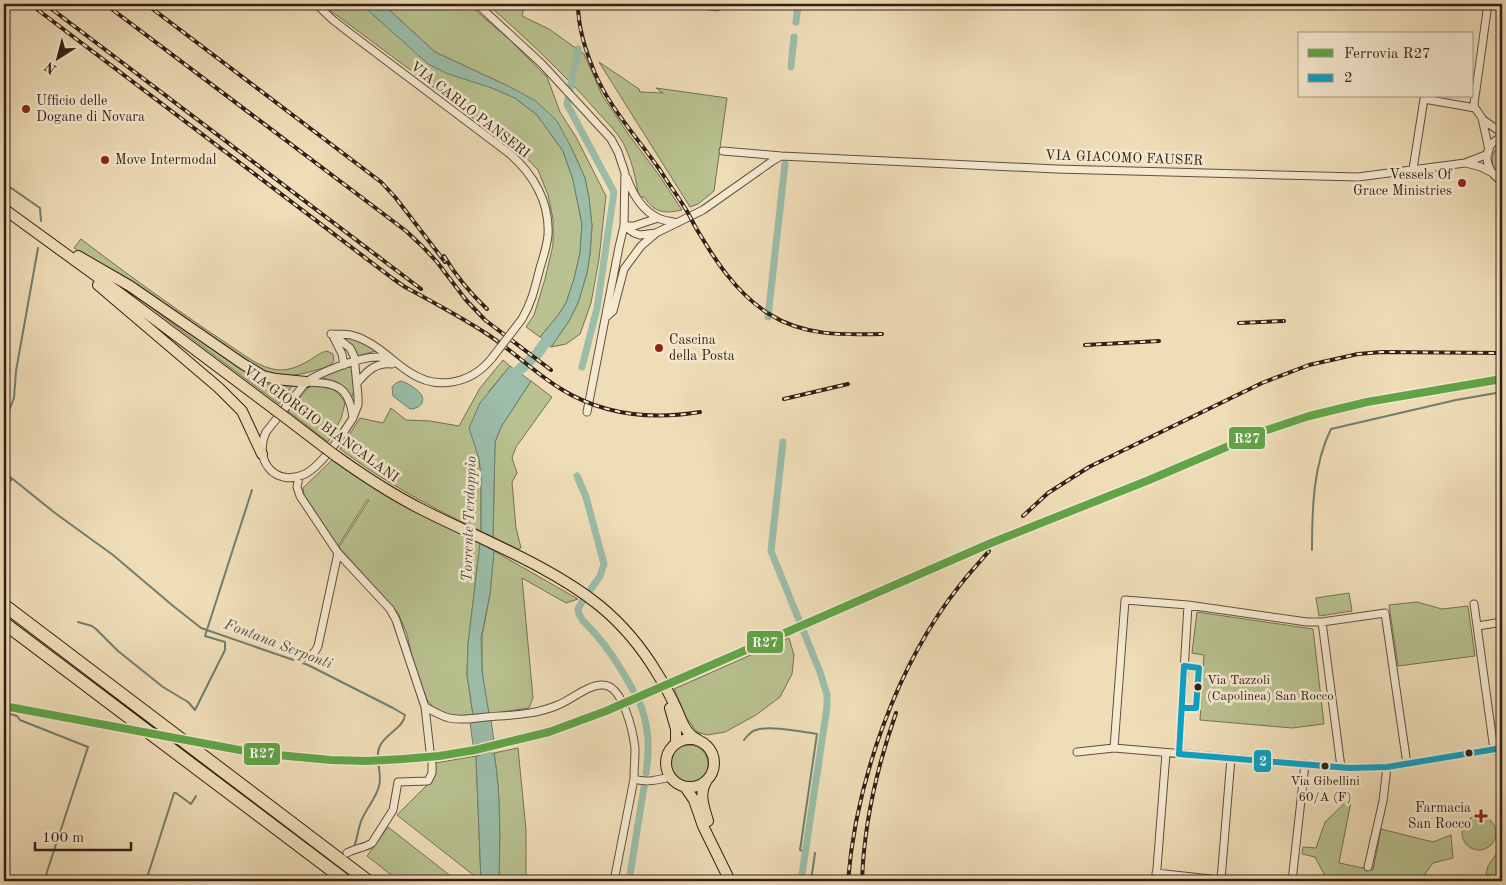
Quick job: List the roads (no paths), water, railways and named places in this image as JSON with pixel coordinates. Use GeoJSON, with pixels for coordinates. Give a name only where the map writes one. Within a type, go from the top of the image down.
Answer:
{"type":"FeatureCollection","features":[{"type":"Feature","properties":{"kind":"highway"},"geometry":{"type":"LineString","coordinates":[[4,605],[350,857],[368,881]]}},
{"type":"Feature","properties":{"kind":"highway"},"geometry":{"type":"LineString","coordinates":[[4,623],[344,880]]}},
{"type":"Feature","properties":{"kind":"main road","name":"VIA GIORGIO BIANCALANI"},"geometry":{"type":"LineString","coordinates":[[4,209],[126,297],[336,456],[368,478],[422,510],[532,563],[578,590],[612,616],[623,628],[643,652],[666,690]]}},
{"type":"Feature","properties":{"kind":"main road"},"geometry":{"type":"LineString","coordinates":[[34,232],[130,286],[263,376],[306,382]]}},
{"type":"Feature","properties":{"kind":"main road"},"geometry":{"type":"LineString","coordinates":[[34,232],[218,388],[242,411],[262,454]]}},
{"type":"Feature","properties":{"kind":"main road"},"geometry":{"type":"LineString","coordinates":[[666,690],[685,729],[690,735],[705,744],[711,750],[714,757],[715,766],[702,790],[702,797],[715,849]]}},
{"type":"Feature","properties":{"kind":"main road"},"geometry":{"type":"LineString","coordinates":[[666,690],[676,724],[676,743]]}},
{"type":"Feature","properties":{"kind":"main road"},"geometry":{"type":"LineString","coordinates":[[698,740],[690,738],[676,743],[667,755],[667,770],[674,781],[685,787],[694,800],[703,826],[730,881]]}},
{"type":"Feature","properties":{"kind":"main road"},"geometry":{"type":"LineString","coordinates":[[685,787],[701,785],[708,780]]}},
{"type":"Feature","properties":{"kind":"street","name":"VIA CARLO PANSERI"},"geometry":{"type":"LineString","coordinates":[[316,4],[333,20],[522,165],[535,182],[542,197],[548,234],[535,292],[522,319],[492,358],[475,374],[447,383],[435,382],[418,377],[370,343],[353,335],[341,336],[331,334]]}},
{"type":"Feature","properties":{"kind":"street"},"geometry":{"type":"LineString","coordinates":[[477,4],[542,64],[611,139],[618,152],[632,193],[643,207],[658,218],[678,223]]}},
{"type":"Feature","properties":{"kind":"street"},"geometry":{"type":"LineString","coordinates":[[1414,170],[1424,99],[1475,108],[1488,4]]}},
{"type":"Feature","properties":{"kind":"street","name":"VIA GIACOMO FAUSER"},"geometry":{"type":"LineString","coordinates":[[723,151],[781,156],[1064,169],[1358,177],[1465,163],[1488,152],[1493,143],[1502,135],[1482,118],[1475,108]]}},
{"type":"Feature","properties":{"kind":"street","name":"VIA GIACOMO FAUSER"},"geometry":{"type":"LineString","coordinates":[[1482,118],[1488,152],[1488,165],[1496,178],[1502,181]]}},
{"type":"Feature","properties":{"kind":"street"},"geometry":{"type":"LineString","coordinates":[[606,317],[613,311],[624,269],[641,246],[656,233],[703,210],[781,156]]}},
{"type":"Feature","properties":{"kind":"street","name":"VIA GIACOMO FAUSER"},"geometry":{"type":"LineString","coordinates":[[1465,163],[1491,172]]}},
{"type":"Feature","properties":{"kind":"street"},"geometry":{"type":"LineString","coordinates":[[587,412],[624,226],[625,173]]}},
{"type":"Feature","properties":{"kind":"street"},"geometry":{"type":"LineString","coordinates":[[624,226],[634,226],[658,218]]}},
{"type":"Feature","properties":{"kind":"street"},"geometry":{"type":"LineString","coordinates":[[624,226],[640,235],[656,233]]}},
{"type":"Feature","properties":{"kind":"street"},"geometry":{"type":"LineString","coordinates":[[331,334],[350,348],[354,356],[358,382],[358,406],[354,418],[316,466],[304,475],[284,477],[274,473],[263,460],[263,438],[266,432],[306,382],[331,383],[339,388],[345,393],[352,405],[354,418]]}},
{"type":"Feature","properties":{"kind":"street"},"geometry":{"type":"LineString","coordinates":[[331,334],[342,354],[344,365]]}},
{"type":"Feature","properties":{"kind":"street","name":"VIA CARLO PANSERI"},"geometry":{"type":"LineString","coordinates":[[306,382],[314,376],[370,357],[380,357],[398,364]]}},
{"type":"Feature","properties":{"kind":"street"},"geometry":{"type":"LineString","coordinates":[[358,382],[371,368],[387,363],[398,364]]}},
{"type":"Feature","properties":{"kind":"street"},"geometry":{"type":"LineString","coordinates":[[299,476],[297,487],[300,496],[338,553],[390,609],[396,620],[425,707],[430,751]]}},
{"type":"Feature","properties":{"kind":"street"},"geometry":{"type":"LineString","coordinates":[[304,657],[316,652],[318,646],[338,553]]}},
{"type":"Feature","properties":{"kind":"street"},"geometry":{"type":"LineString","coordinates":[[1114,748],[1125,600],[1188,605],[1309,622],[1322,622],[1385,613],[1407,764]]}},
{"type":"Feature","properties":{"kind":"street"},"geometry":{"type":"LineString","coordinates":[[1077,752],[1114,748],[1341,767],[1387,767],[1498,749],[1474,604]]}},
{"type":"Feature","properties":{"kind":"street"},"geometry":{"type":"LineString","coordinates":[[1179,754],[1188,605]]}},
{"type":"Feature","properties":{"kind":"street"},"geometry":{"type":"LineString","coordinates":[[1322,622],[1341,767]]}},
{"type":"Feature","properties":{"kind":"street"},"geometry":{"type":"LineString","coordinates":[[1478,626],[1502,622]]}},
{"type":"Feature","properties":{"kind":"street"},"geometry":{"type":"LineString","coordinates":[[425,707],[449,718],[464,720],[543,711],[597,685],[609,686],[614,689],[619,696],[629,721],[635,748],[634,779],[614,881]]}},
{"type":"Feature","properties":{"kind":"street"},"geometry":{"type":"LineString","coordinates":[[1166,752],[1156,877],[1229,881]]}},
{"type":"Feature","properties":{"kind":"street"},"geometry":{"type":"LineString","coordinates":[[1221,880],[1231,758]]}},
{"type":"Feature","properties":{"kind":"street"},"geometry":{"type":"LineString","coordinates":[[350,857],[372,843],[393,810],[398,782],[428,781],[432,773],[432,764]]}},
{"type":"Feature","properties":{"kind":"street"},"geometry":{"type":"LineString","coordinates":[[1292,881],[1306,764]]}},
{"type":"Feature","properties":{"kind":"street"},"geometry":{"type":"LineString","coordinates":[[1368,867],[1383,801],[1387,767]]}},
{"type":"Feature","properties":{"kind":"street"},"geometry":{"type":"LineString","coordinates":[[634,779],[651,781],[670,776]]}},
{"type":"Feature","properties":{"kind":"waterway"},"geometry":{"type":"LineString","coordinates":[[796,22],[798,4]]}},
{"type":"Feature","properties":{"kind":"waterway"},"geometry":{"type":"LineString","coordinates":[[791,67],[794,37]]}},
{"type":"Feature","properties":{"kind":"waterway"},"geometry":{"type":"LineString","coordinates":[[578,49],[567,104],[614,192],[597,308],[582,367]]}},
{"type":"Feature","properties":{"kind":"waterway"},"geometry":{"type":"LineString","coordinates":[[768,317],[785,164]]}},
{"type":"Feature","properties":{"kind":"waterway","name":"Fontana Serponti"},"geometry":{"type":"LineString","coordinates":[[4,183],[40,208],[41,221]]}},
{"type":"Feature","properties":{"kind":"waterway","name":"Fontana Serponti"},"geometry":{"type":"LineString","coordinates":[[4,423],[14,398],[16,371],[38,248]]}},
{"type":"Feature","properties":{"kind":"waterway","name":"Torrente Terdoppio"},"geometry":{"type":"LineString","coordinates":[[507,381],[537,354],[554,331]]}},
{"type":"Feature","properties":{"kind":"waterway"},"geometry":{"type":"LineString","coordinates":[[1312,550],[1312,519],[1317,473],[1320,457],[1331,429],[1456,400],[1502,392]]}},
{"type":"Feature","properties":{"kind":"waterway"},"geometry":{"type":"LineString","coordinates":[[783,442],[771,551],[820,672],[827,695],[827,707],[801,881]]}},
{"type":"Feature","properties":{"kind":"waterway","name":"Fontana Serponti"},"geometry":{"type":"LineString","coordinates":[[4,472],[55,513],[113,555],[201,628],[308,665],[405,715],[399,727],[384,740],[379,749],[379,786],[361,820],[354,847]]}},
{"type":"Feature","properties":{"kind":"waterway"},"geometry":{"type":"LineString","coordinates":[[577,476],[586,497],[604,564],[600,576],[591,589]]}},
{"type":"Feature","properties":{"kind":"waterway"},"geometry":{"type":"LineString","coordinates":[[4,489],[12,479]]}},
{"type":"Feature","properties":{"kind":"waterway"},"geometry":{"type":"LineString","coordinates":[[78,622],[96,629],[118,651],[163,687],[188,702],[195,710],[225,650],[225,642],[205,636],[252,490]]}},
{"type":"Feature","properties":{"kind":"waterway"},"geometry":{"type":"LineString","coordinates":[[582,602],[578,609],[581,617],[608,650],[633,690]]}},
{"type":"Feature","properties":{"kind":"waterway"},"geometry":{"type":"LineString","coordinates":[[639,701],[648,737],[646,773]]}},
{"type":"Feature","properties":{"kind":"waterway"},"geometry":{"type":"LineString","coordinates":[[4,712],[88,747],[44,881]]}},
{"type":"Feature","properties":{"kind":"waterway"},"geometry":{"type":"LineString","coordinates":[[744,740],[752,731],[769,728],[817,734],[800,850],[803,851]]}},
{"type":"Feature","properties":{"kind":"waterway","name":"Torrente Terdoppio"},"geometry":{"type":"LineString","coordinates":[[483,729],[488,770]]}},
{"type":"Feature","properties":{"kind":"waterway"},"geometry":{"type":"LineString","coordinates":[[629,881],[644,787]]}},
{"type":"Feature","properties":{"kind":"waterway"},"geometry":{"type":"LineString","coordinates":[[146,881],[174,793],[191,804],[196,796]]}},
{"type":"Feature","properties":{"kind":"waterway"},"geometry":{"type":"LineString","coordinates":[[811,881],[815,853]]}},
{"type":"Feature","properties":{"kind":"tunnel"},"geometry":{"type":"LineString","coordinates":[[430,751],[432,764]]}},
{"type":"Feature","properties":{"kind":"railway"},"geometry":{"type":"LineString","coordinates":[[30,4],[392,278],[487,334],[561,389],[594,405],[628,413],[664,415],[700,412]]}},
{"type":"Feature","properties":{"kind":"railway"},"geometry":{"type":"LineString","coordinates":[[45,4],[421,289]]}},
{"type":"Feature","properties":{"kind":"railway"},"geometry":{"type":"LineString","coordinates":[[105,4],[406,231],[437,262],[466,300],[485,320],[551,370]]}},
{"type":"Feature","properties":{"kind":"railway"},"geometry":{"type":"LineString","coordinates":[[146,4],[381,182],[395,197],[445,262]]}},
{"type":"Feature","properties":{"kind":"railway"},"geometry":{"type":"LineString","coordinates":[[578,4],[578,14],[584,43],[604,92],[660,170],[711,252],[736,286],[757,306],[796,327],[824,333],[882,334]]}},
{"type":"Feature","properties":{"kind":"railway"},"geometry":{"type":"LineString","coordinates":[[444,256],[464,284],[487,309]]}},
{"type":"Feature","properties":{"kind":"railway"},"geometry":{"type":"LineString","coordinates":[[1239,323],[1284,321]]}},
{"type":"Feature","properties":{"kind":"railway"},"geometry":{"type":"LineString","coordinates":[[1085,345],[1159,341]]}},
{"type":"Feature","properties":{"kind":"railway"},"geometry":{"type":"LineString","coordinates":[[1023,516],[1048,493],[1089,467],[1262,383],[1309,365],[1358,354],[1382,352],[1502,353]]}},
{"type":"Feature","properties":{"kind":"railway"},"geometry":{"type":"LineString","coordinates":[[784,399],[848,384]]}},
{"type":"Feature","properties":{"kind":"railway"},"geometry":{"type":"LineString","coordinates":[[848,881],[860,804],[870,764],[883,725],[899,687],[937,616],[963,581],[989,551]]}},
{"type":"Feature","properties":{"kind":"railway"},"geometry":{"type":"LineString","coordinates":[[862,881],[865,838],[877,775],[896,713]]}},
{"type":"Feature","properties":{"kind":"rail line","name":"R27"},"geometry":{"type":"LineString","coordinates":[[4,706],[256,753],[331,760],[367,761],[439,756],[475,750],[549,732],[606,711],[991,543],[1149,480],[1264,431],[1309,416],[1367,402],[1502,379]]}},
{"type":"Feature","properties":{"kind":"place","name":"Ufficio delle Dogane di Novara"},"geometry":{"type":"Point","coordinates":[26,109]}},
{"type":"Feature","properties":{"kind":"place","name":"Move Intermodal"},"geometry":{"type":"Point","coordinates":[105,160]}},
{"type":"Feature","properties":{"kind":"place","name":"Vessels Of Grace Ministries"},"geometry":{"type":"Point","coordinates":[1462,183]}},
{"type":"Feature","properties":{"kind":"place","name":"Cascina della Posta"},"geometry":{"type":"Point","coordinates":[659,348]}},
{"type":"Feature","properties":{"kind":"place","name":"Via Tazzoli (Capolinea) San Rocco"},"geometry":{"type":"Point","coordinates":[1198,687]}},
{"type":"Feature","properties":{"kind":"place","name":"Via Gibellini 60/A (F)"},"geometry":{"type":"Point","coordinates":[1325,766]}},
{"type":"Feature","properties":{"kind":"place","name":"Farmacia San Rocco"},"geometry":{"type":"Point","coordinates":[1481,816]}}]}
